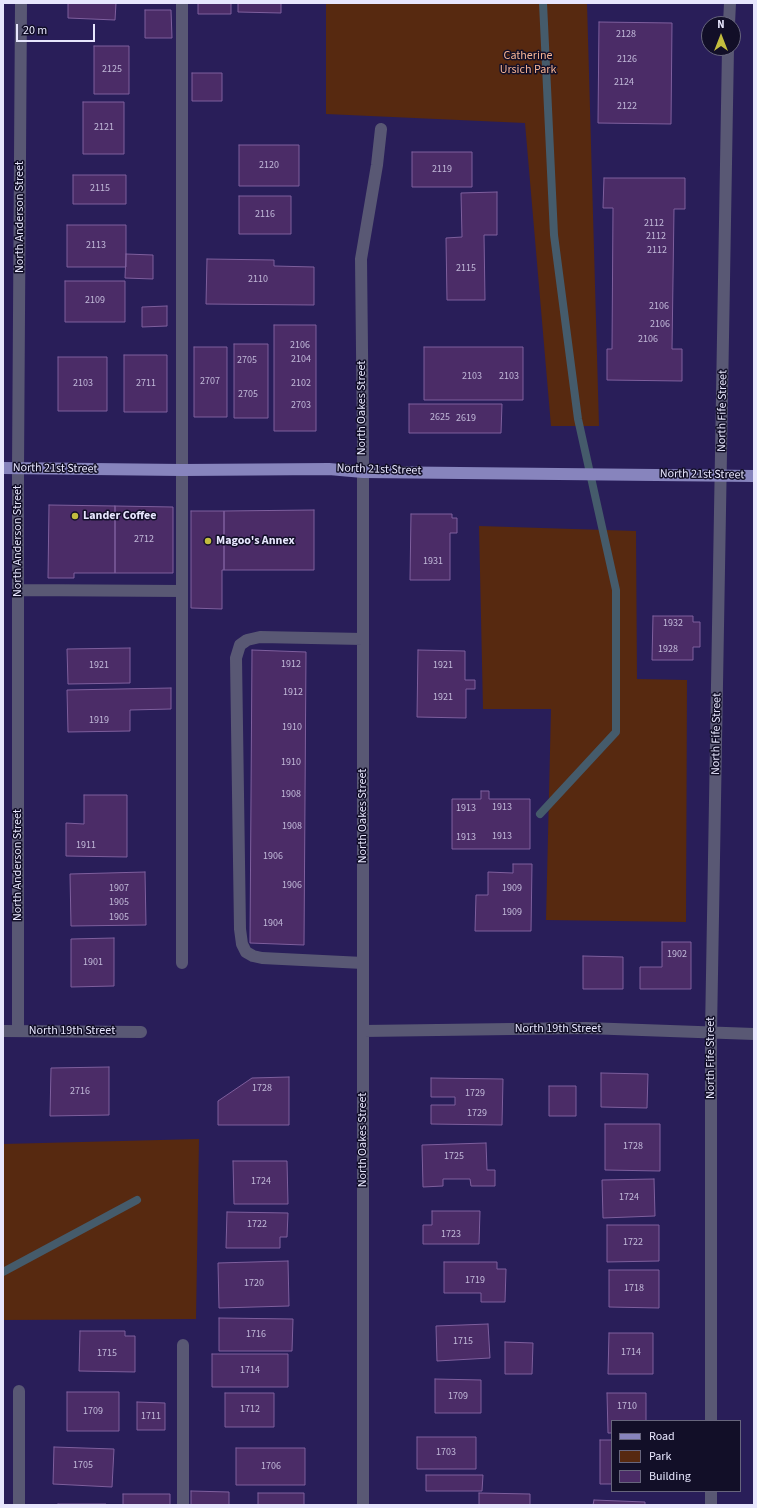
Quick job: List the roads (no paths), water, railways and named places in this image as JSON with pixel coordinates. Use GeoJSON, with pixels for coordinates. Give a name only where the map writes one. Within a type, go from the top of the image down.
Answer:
{"type":"FeatureCollection","features":[{"type":"Feature","properties":{"kind":"main road","name":"North 21st Street"},"geometry":{"type":"LineString","coordinates":[[3,468],[182,470],[329,468],[362,472],[487,472],[754,476]]}},
{"type":"Feature","properties":{"kind":"street","name":"North Anderson Street"},"geometry":{"type":"LineString","coordinates":[[18,1031],[18,468],[21,3]]}},
{"type":"Feature","properties":{"kind":"street"},"geometry":{"type":"LineString","coordinates":[[182,3],[182,963]]}},
{"type":"Feature","properties":{"kind":"street"},"geometry":{"type":"LineString","coordinates":[[729,16],[730,3]]}},
{"type":"Feature","properties":{"kind":"street","name":"North Fife Street"},"geometry":{"type":"LineString","coordinates":[[711,1420],[711,1032],[722,476],[728,56]]}},
{"type":"Feature","properties":{"kind":"street","name":"North Oakes Street"},"geometry":{"type":"LineString","coordinates":[[363,1505],[361,259],[377,165],[381,129]]}},
{"type":"Feature","properties":{"kind":"street"},"geometry":{"type":"LineString","coordinates":[[18,590],[182,591]]}},
{"type":"Feature","properties":{"kind":"street"},"geometry":{"type":"LineString","coordinates":[[362,639],[260,638],[247,640],[240,645],[236,658],[240,929],[242,944],[246,952],[253,956],[262,958],[363,963]]}},
{"type":"Feature","properties":{"kind":"street","name":"North 19th Street"},"geometry":{"type":"LineString","coordinates":[[363,1031],[586,1028],[754,1034]]}},
{"type":"Feature","properties":{"kind":"street","name":"North 19th Street"},"geometry":{"type":"LineString","coordinates":[[3,1031],[141,1032]]}},
{"type":"Feature","properties":{"kind":"street"},"geometry":{"type":"LineString","coordinates":[[183,1345],[183,1505]]}},
{"type":"Feature","properties":{"kind":"street"},"geometry":{"type":"LineString","coordinates":[[19,1391],[19,1505]]}},
{"type":"Feature","properties":{"kind":"street"},"geometry":{"type":"LineString","coordinates":[[711,1492],[711,1505]]}},
{"type":"Feature","properties":{"kind":"waterway"},"geometry":{"type":"LineString","coordinates":[[540,814],[616,732],[616,590],[578,419],[554,235],[543,3]]}},
{"type":"Feature","properties":{"kind":"waterway"},"geometry":{"type":"LineString","coordinates":[[3,1272],[137,1200]]}},
{"type":"Feature","properties":{"kind":"place","name":"Lander Coffee"},"geometry":{"type":"Point","coordinates":[75,516]}},
{"type":"Feature","properties":{"kind":"place","name":"Magoo's Annex"},"geometry":{"type":"Point","coordinates":[208,541]}},
{"type":"Feature","properties":{"kind":"park label","name":"Catherine Ursich Park"},"geometry":{"type":"Point","coordinates":[528,63]}}]}
